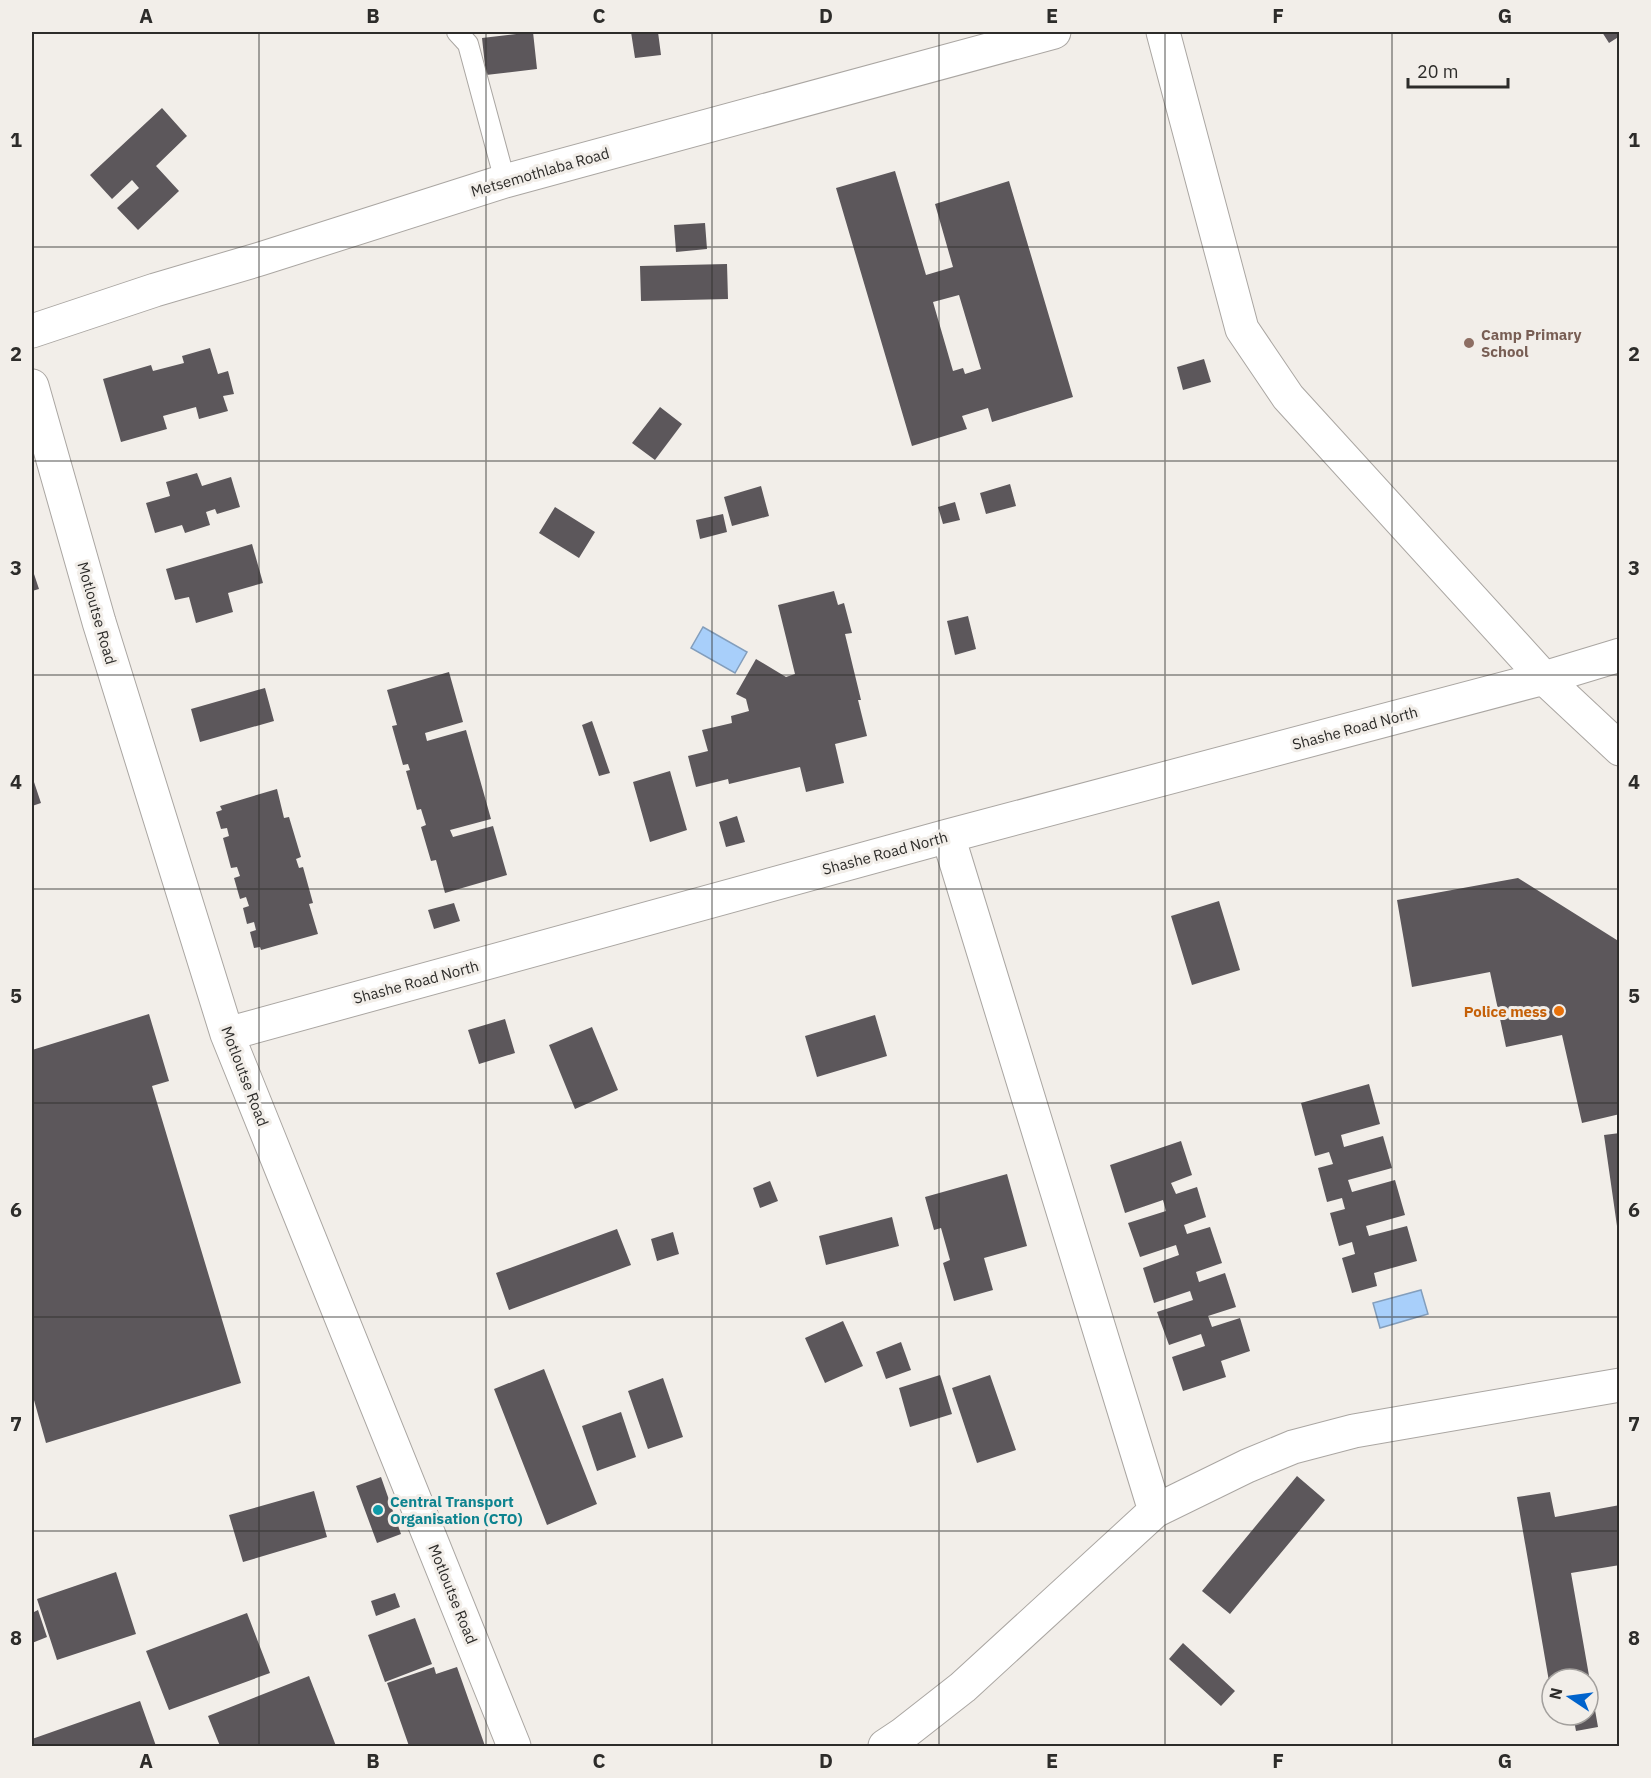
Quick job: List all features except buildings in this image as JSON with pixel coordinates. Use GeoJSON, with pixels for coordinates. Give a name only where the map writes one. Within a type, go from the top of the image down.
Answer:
{"type":"FeatureCollection","features":[{"type":"Feature","properties":{"kind":"street","name":"Metsemothlaba Road"},"geometry":{"type":"LineString","coordinates":[[32,331],[155,290],[505,181],[1054,32]]}},
{"type":"Feature","properties":{"kind":"street"},"geometry":{"type":"LineString","coordinates":[[1163,32],[1242,329],[1288,397],[1544,678],[1620,749]]}},
{"type":"Feature","properties":{"kind":"street","name":"Motloutse Road"},"geometry":{"type":"LineString","coordinates":[[32,386],[99,622],[227,1034],[514,1746]]}},
{"type":"Feature","properties":{"kind":"street","name":"Shashe Road North"},"geometry":{"type":"LineString","coordinates":[[227,1034],[948,836],[1544,678],[1620,655]]}},
{"type":"Feature","properties":{"kind":"street"},"geometry":{"type":"LineString","coordinates":[[948,836],[1155,1510]]}},
{"type":"Feature","properties":{"kind":"street"},"geometry":{"type":"LineString","coordinates":[[885,1746],[963,1687],[1155,1510],[1247,1466],[1293,1447],[1354,1431],[1620,1385]]}},
{"type":"Feature","properties":{"kind":"lane"},"geometry":{"type":"LineString","coordinates":[[457,32],[468,44],[505,181]]}},
{"type":"Feature","properties":{"kind":"water"},"geometry":{"type":"Polygon","coordinates":[[[703,627],[747,652],[735,673],[691,648],[703,627]]]}},
{"type":"Feature","properties":{"kind":"water"},"geometry":{"type":"Polygon","coordinates":[[[1421,1290],[1428,1314],[1380,1328],[1373,1303],[1421,1290]]]}},
{"type":"Feature","properties":{"kind":"place","name":"Camp Primary School"},"geometry":{"type":"Point","coordinates":[1469,343]}},
{"type":"Feature","properties":{"kind":"place","name":"Police mess"},"geometry":{"type":"Point","coordinates":[1559,1011]}},
{"type":"Feature","properties":{"kind":"place","name":"Central Transport Organisation (CTO)"},"geometry":{"type":"Point","coordinates":[378,1510]}}]}
